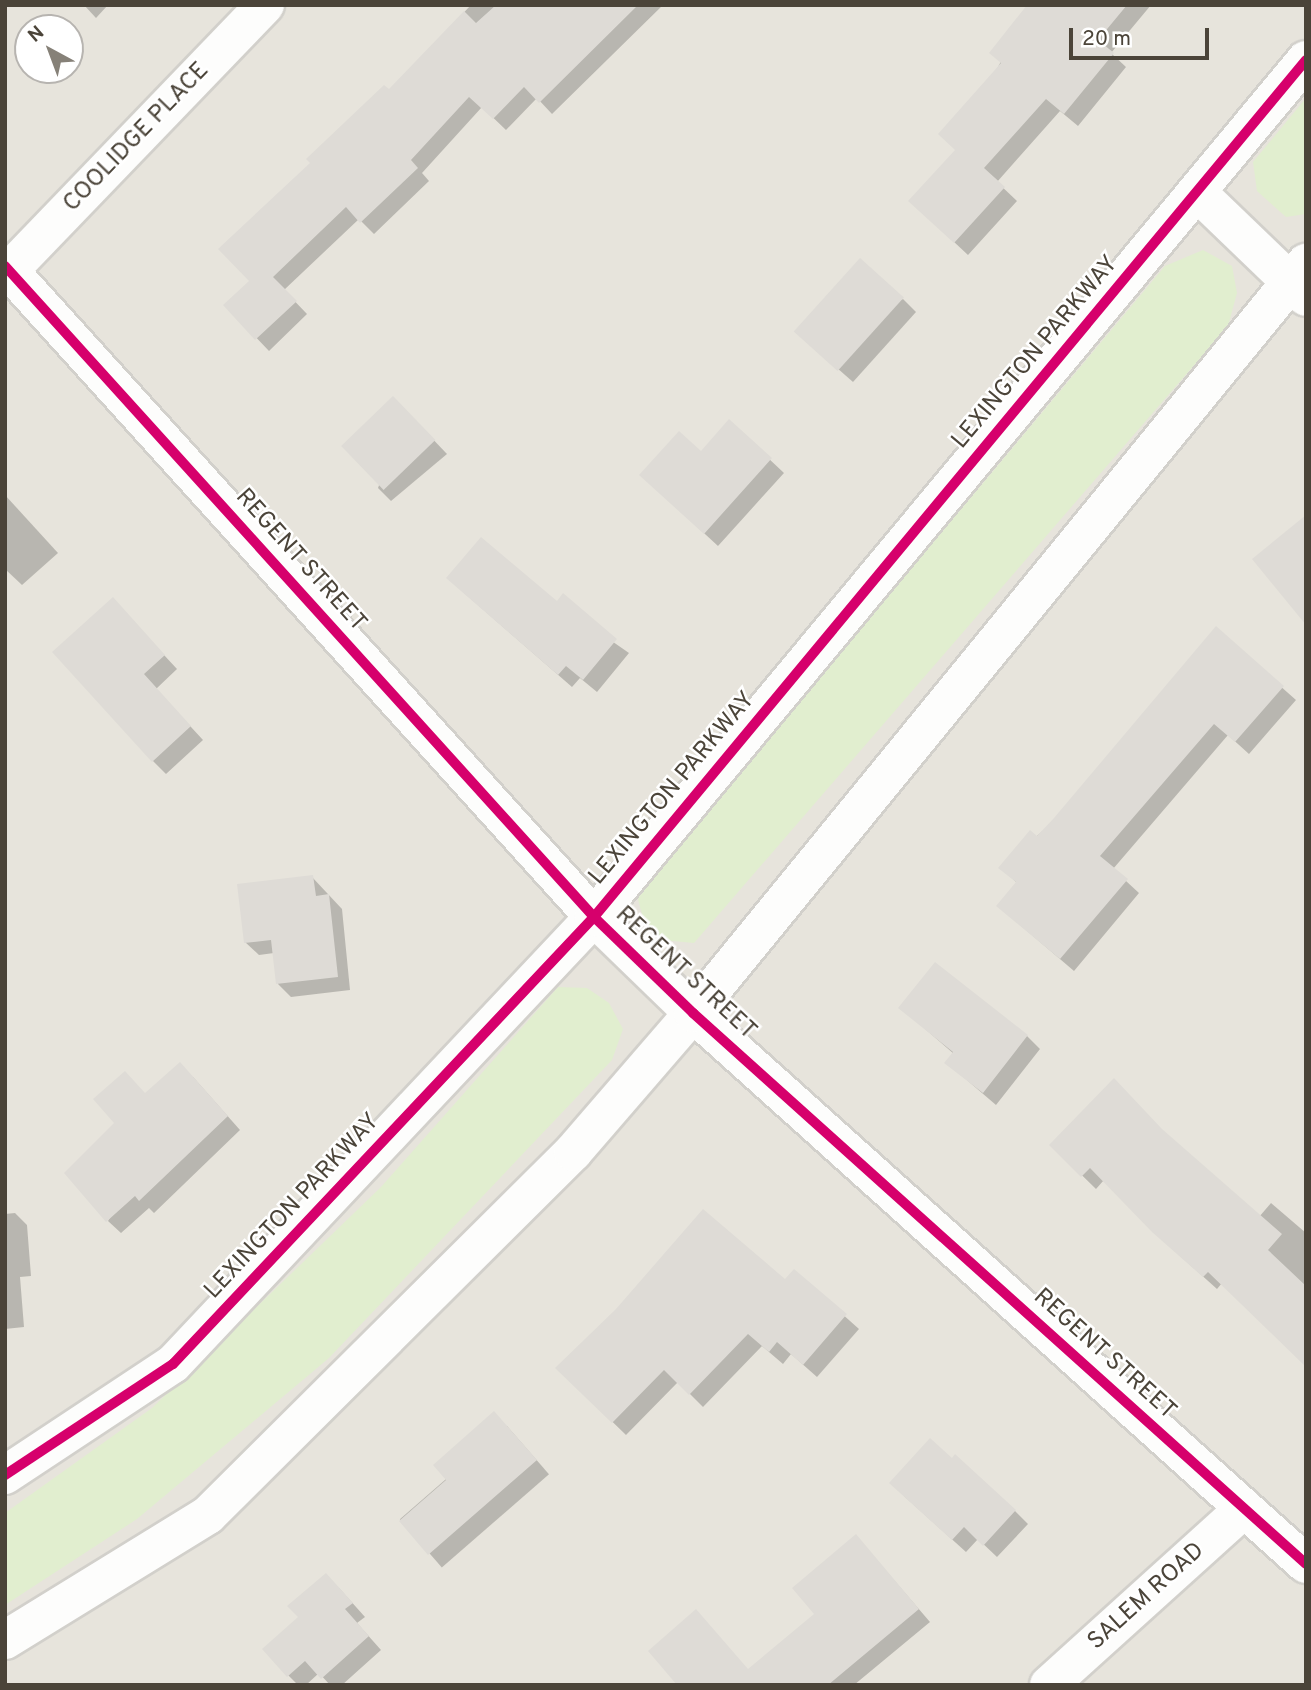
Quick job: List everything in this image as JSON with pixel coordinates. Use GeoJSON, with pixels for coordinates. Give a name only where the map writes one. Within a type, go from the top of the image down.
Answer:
{"type":"FeatureCollection","features":[{"type":"Feature","properties":{"kind":"street","name":"COOLIDGE PLACE"},"geometry":{"type":"LineString","coordinates":[[7,269],[265,5]]}},
{"type":"Feature","properties":{"kind":"street","name":"LEXINGTON PARKWAY"},"geometry":{"type":"LineString","coordinates":[[5,1475],[173,1364],[594,917],[1306,60]]}},
{"type":"Feature","properties":{"kind":"street"},"geometry":{"type":"LineString","coordinates":[[5,1640],[208,1515],[573,1152],[694,1013],[1301,280],[1197,192]]}},
{"type":"Feature","properties":{"kind":"street","name":"REGENT STREET"},"geometry":{"type":"LineString","coordinates":[[7,269],[594,917],[694,1013],[1306,1564]]}},
{"type":"Feature","properties":{"kind":"street","name":"SALEM ROAD"},"geometry":{"type":"LineString","coordinates":[[1049,1685],[1244,1509]]}},
{"type":"Feature","properties":{"kind":"shaded area"},"geometry":{"type":"Polygon","coordinates":[[[5,5],[1306,5],[1306,1685],[5,1685],[5,5]]]}},
{"type":"Feature","properties":{"kind":"green space"},"geometry":{"type":"Polygon","coordinates":[[[1306,98],[1306,214],[1286,217],[1257,191],[1253,162],[1306,98]]]}},
{"type":"Feature","properties":{"kind":"green space"},"geometry":{"type":"Polygon","coordinates":[[[1203,250],[1232,266],[1237,293],[1228,326],[694,943],[662,940],[643,918],[637,896],[1165,266],[1203,250]]]}},
{"type":"Feature","properties":{"kind":"green space"},"geometry":{"type":"Polygon","coordinates":[[[558,987],[587,988],[609,1003],[623,1029],[612,1060],[329,1358],[137,1519],[5,1605],[5,1513],[152,1408],[381,1187],[558,987]]]}},
{"type":"Feature","properties":{"kind":"building"},"geometry":{"type":"Polygon","coordinates":[[[496,5],[638,5],[539,103],[524,87],[493,119],[469,97],[411,160],[418,168],[360,223],[346,207],[273,277],[297,301],[255,340],[223,305],[249,281],[218,249],[310,163],[306,159],[384,85],[389,89],[464,11],[476,23],[496,5]]]}},
{"type":"Feature","properties":{"kind":"building"},"geometry":{"type":"Polygon","coordinates":[[[1027,5],[1127,5],[1098,40],[1114,53],[1064,114],[1046,99],[984,168],[1005,187],[954,243],[908,201],[955,150],[938,134],[1001,63],[989,53],[1027,5]]]}},
{"type":"Feature","properties":{"kind":"building"},"geometry":{"type":"Polygon","coordinates":[[[860,258],[904,297],[838,371],[794,332],[860,258]]]}},
{"type":"Feature","properties":{"kind":"building"},"geometry":{"type":"Polygon","coordinates":[[[393,396],[435,440],[384,490],[341,446],[393,396]]]}},
{"type":"Feature","properties":{"kind":"building"},"geometry":{"type":"Polygon","coordinates":[[[729,419],[772,458],[704,534],[639,475],[679,431],[701,451],[729,419]]]}},
{"type":"Feature","properties":{"kind":"building"},"geometry":{"type":"Polygon","coordinates":[[[1306,515],[1306,625],[1252,559],[1306,515]]]}},
{"type":"Feature","properties":{"kind":"building"},"geometry":{"type":"Polygon","coordinates":[[[481,537],[557,601],[563,593],[617,639],[583,680],[566,666],[558,675],[446,578],[481,537]]]}},
{"type":"Feature","properties":{"kind":"building"},"geometry":{"type":"Polygon","coordinates":[[[113,597],[165,655],[144,674],[191,726],[152,762],[52,652],[113,597]]]}},
{"type":"Feature","properties":{"kind":"building"},"geometry":{"type":"Polygon","coordinates":[[[1216,626],[1284,686],[1235,742],[1214,724],[1100,856],[1128,879],[1060,959],[996,906],[1016,882],[998,868],[1030,830],[1037,836],[1054,818],[1216,626]]]}},
{"type":"Feature","properties":{"kind":"building"},"geometry":{"type":"Polygon","coordinates":[[[313,875],[316,896],[329,894],[338,977],[276,984],[271,940],[244,943],[237,884],[313,875]]]}},
{"type":"Feature","properties":{"kind":"building"},"geometry":{"type":"Polygon","coordinates":[[[935,962],[1028,1035],[983,1093],[944,1063],[953,1052],[898,1008],[935,962]]]}},
{"type":"Feature","properties":{"kind":"building"},"geometry":{"type":"Polygon","coordinates":[[[180,1062],[228,1116],[139,1201],[135,1196],[106,1222],[64,1173],[114,1123],[93,1099],[125,1071],[145,1093],[180,1062]]]}},
{"type":"Feature","properties":{"kind":"building"},"geometry":{"type":"Polygon","coordinates":[[[1114,1078],[1162,1129],[1282,1234],[1268,1250],[1306,1286],[1306,1367],[1208,1272],[1203,1277],[1152,1232],[1090,1168],[1081,1177],[1049,1145],[1114,1078]]]}},
{"type":"Feature","properties":{"kind":"building"},"geometry":{"type":"Polygon","coordinates":[[[703,1209],[785,1279],[794,1269],[847,1314],[803,1365],[777,1342],[769,1352],[748,1334],[689,1395],[664,1370],[612,1423],[555,1368],[616,1309],[703,1209]]]}},
{"type":"Feature","properties":{"kind":"building"},"geometry":{"type":"Polygon","coordinates":[[[494,1411],[537,1460],[428,1555],[399,1521],[446,1480],[433,1465],[494,1411]]]}},
{"type":"Feature","properties":{"kind":"building"},"geometry":{"type":"Polygon","coordinates":[[[930,1438],[952,1458],[955,1454],[1016,1510],[983,1546],[964,1527],[952,1540],[889,1483],[930,1438]]]}},
{"type":"Feature","properties":{"kind":"building"},"geometry":{"type":"Polygon","coordinates":[[[856,1534],[919,1609],[828,1685],[677,1685],[648,1651],[696,1609],[748,1669],[814,1614],[792,1588],[856,1534]]]}},
{"type":"Feature","properties":{"kind":"building"},"geometry":{"type":"Polygon","coordinates":[[[326,1573],[353,1603],[345,1609],[369,1636],[321,1679],[305,1661],[287,1677],[262,1649],[298,1617],[287,1606],[326,1573]]]}},
{"type":"Feature","properties":{"kind":"cycle path"},"geometry":{"type":"LineString","coordinates":[[5,1475],[173,1364],[594,917],[1306,60]]}},
{"type":"Feature","properties":{"kind":"cycle path"},"geometry":{"type":"LineString","coordinates":[[5,266],[594,917],[693,1013],[1306,1564]]}}]}
